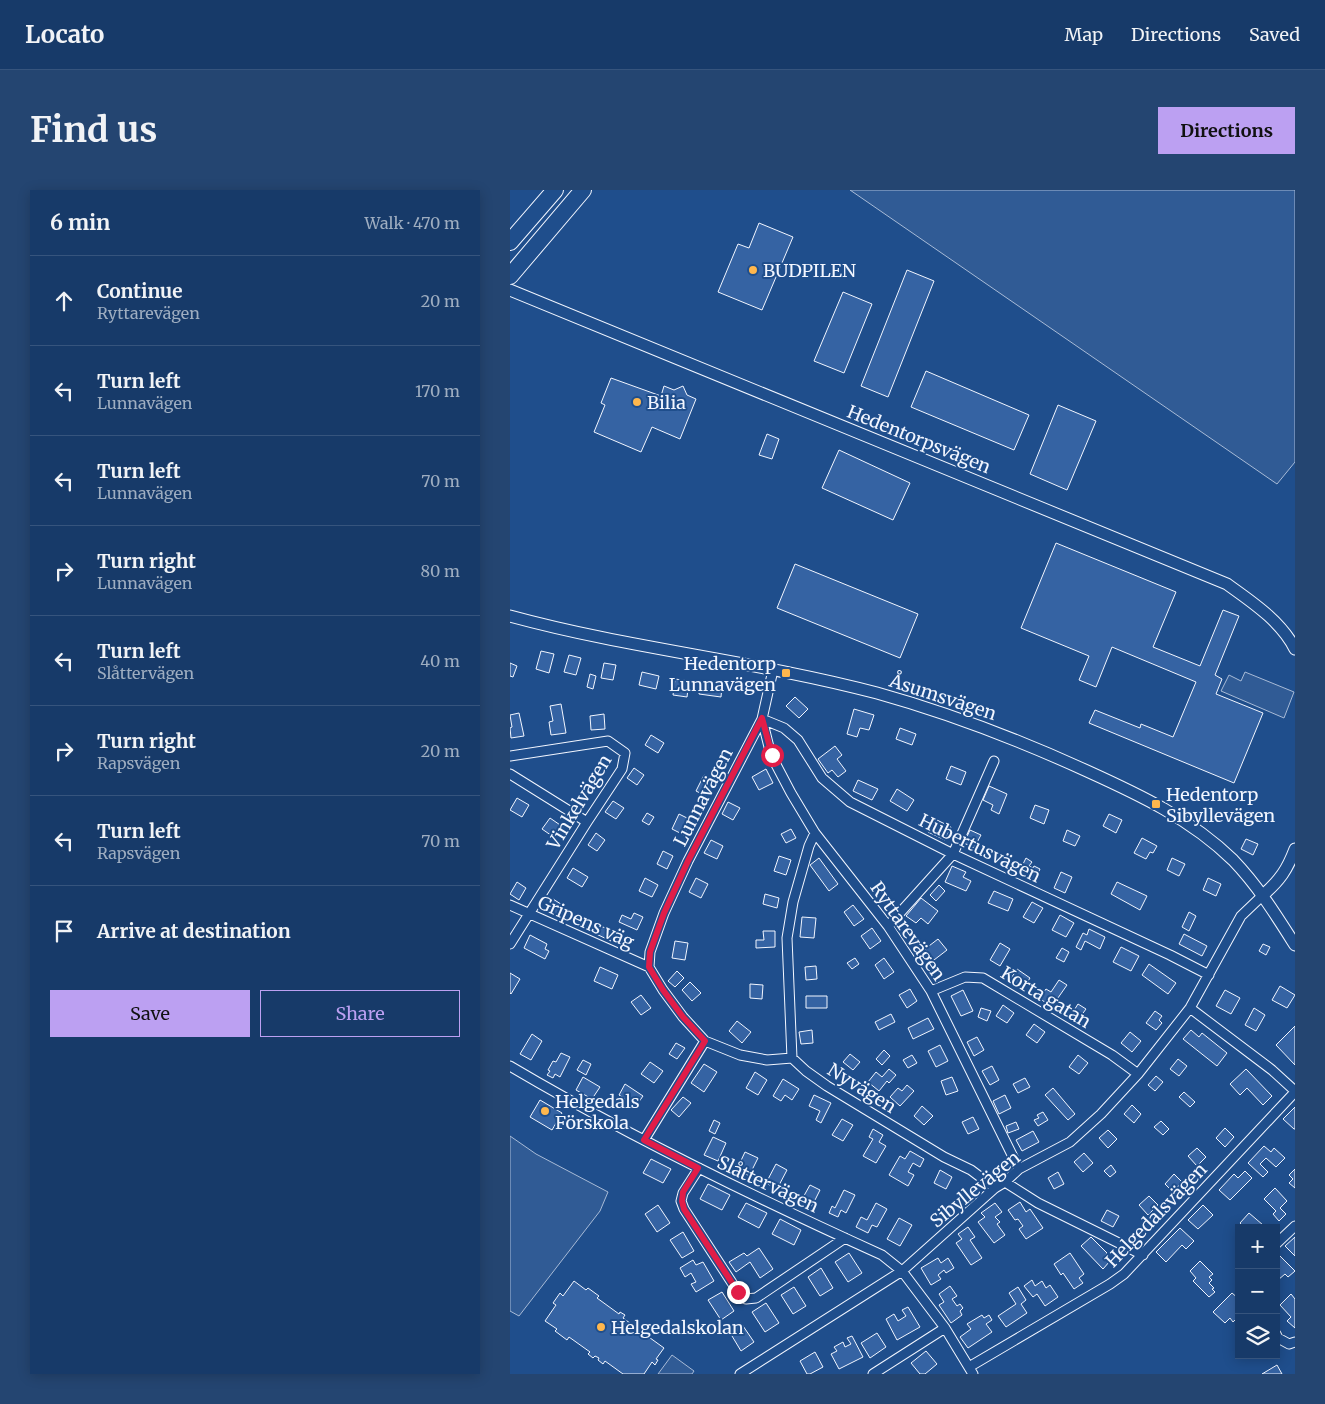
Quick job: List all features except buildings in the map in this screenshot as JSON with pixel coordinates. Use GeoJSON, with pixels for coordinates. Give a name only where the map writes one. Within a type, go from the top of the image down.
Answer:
{"type":"FeatureCollection","features":[{"type":"Feature","properties":{"kind":"highway"},"geometry":{"type":"LineString","coordinates":[[510,242],[555,190]]}},
{"type":"Feature","properties":{"kind":"highway"},"geometry":{"type":"LineString","coordinates":[[510,276],[583,190]]}},
{"type":"Feature","properties":{"kind":"street","name":"Hedentorpsvägen"},"geometry":{"type":"LineString","coordinates":[[510,290],[1227,584],[1252,602],[1293,642]]}},
{"type":"Feature","properties":{"kind":"street","name":"Åsumsvägen"},"geometry":{"type":"LineString","coordinates":[[510,616],[875,693],[968,722],[1061,759],[1156,804],[1182,819],[1210,840],[1232,860],[1263,894],[1295,946]]}},
{"type":"Feature","properties":{"kind":"street","name":"Lunnavägen"},"geometry":{"type":"LineString","coordinates":[[649,967],[650,952],[664,913],[688,861],[762,718],[773,670]]}},
{"type":"Feature","properties":{"kind":"street","name":"Ryttarevägen"},"geometry":{"type":"LineString","coordinates":[[762,718],[772,755],[791,793],[815,833],[888,926],[931,992],[1019,1169]]}},
{"type":"Feature","properties":{"kind":"street","name":"Hubertusvägen"},"geometry":{"type":"LineString","coordinates":[[762,718],[784,728],[798,740],[822,778],[850,802],[953,854],[1209,975]]}},
{"type":"Feature","properties":{"kind":"street","name":"Vinkelvägen"},"geometry":{"type":"LineString","coordinates":[[510,756],[608,741],[626,753],[622,769],[510,944]]}},
{"type":"Feature","properties":{"kind":"street"},"geometry":{"type":"LineString","coordinates":[[888,926],[953,854],[994,761]]}},
{"type":"Feature","properties":{"kind":"street"},"geometry":{"type":"LineString","coordinates":[[510,774],[587,822]]}},
{"type":"Feature","properties":{"kind":"street"},"geometry":{"type":"LineString","coordinates":[[649,967],[683,1017],[705,1041],[740,1055],[767,1060],[792,1058],[787,938],[793,902],[809,846],[815,833]]}},
{"type":"Feature","properties":{"kind":"street"},"geometry":{"type":"LineString","coordinates":[[1263,894],[1276,884],[1282,876],[1295,849]]}},
{"type":"Feature","properties":{"kind":"street","name":"Sibyllevägen"},"geometry":{"type":"LineString","coordinates":[[740,1374],[902,1271],[1019,1169],[1070,1142],[1101,1114],[1138,1074],[1190,1008],[1241,916],[1263,894]]}},
{"type":"Feature","properties":{"kind":"street","name":"Gripens väg"},"geometry":{"type":"LineString","coordinates":[[510,906],[649,967]]}},
{"type":"Feature","properties":{"kind":"street","name":"Korta gatan"},"geometry":{"type":"LineString","coordinates":[[931,992],[965,977],[982,978],[1112,1055],[1138,1074]]}},
{"type":"Feature","properties":{"kind":"street"},"geometry":{"type":"LineString","coordinates":[[1190,1008],[1272,1070],[1295,1091]]}},
{"type":"Feature","properties":{"kind":"street"},"geometry":{"type":"LineString","coordinates":[[644,1140],[705,1041]]}},
{"type":"Feature","properties":{"kind":"street","name":"Nyvägen"},"geometry":{"type":"LineString","coordinates":[[792,1058],[826,1086],[944,1157],[971,1170],[995,1188]]}},
{"type":"Feature","properties":{"kind":"street","name":"Slåttervägen"},"geometry":{"type":"LineString","coordinates":[[510,1066],[543,1086],[698,1168],[882,1255],[902,1271],[945,1328],[971,1371]]}},
{"type":"Feature","properties":{"kind":"street","name":"Helgedalsvägen"},"geometry":{"type":"LineString","coordinates":[[971,1371],[1124,1274],[1295,1091]]}},
{"type":"Feature","properties":{"kind":"street"},"geometry":{"type":"LineString","coordinates":[[698,1168],[683,1192],[682,1201],[684,1209],[738,1292],[746,1299],[756,1298],[845,1238]]}},
{"type":"Feature","properties":{"kind":"street"},"geometry":{"type":"LineString","coordinates":[[1005,1182],[1038,1203],[1143,1254]]}},
{"type":"Feature","properties":{"kind":"street"},"geometry":{"type":"LineString","coordinates":[[1280,1240],[1295,1226]]}},
{"type":"Feature","properties":{"kind":"street"},"geometry":{"type":"LineString","coordinates":[[872,1374],[945,1328]]}},
{"type":"Feature","properties":{"kind":"street"},"geometry":{"type":"LineString","coordinates":[[1280,1339],[1289,1344],[1295,1342]]}},
{"type":"Feature","properties":{"kind":"shaded area"},"geometry":{"type":"Polygon","coordinates":[[[850,190],[1295,190],[1295,462],[1277,484],[850,190]]]}},
{"type":"Feature","properties":{"kind":"shaded area"},"geometry":{"type":"Polygon","coordinates":[[[1245,672],[1294,692],[1284,718],[1221,691],[1229,675],[1241,681],[1245,672]]]}},
{"type":"Feature","properties":{"kind":"shaded area"},"geometry":{"type":"Polygon","coordinates":[[[510,1136],[536,1154],[608,1192],[600,1211],[519,1316],[510,1311],[510,1136]]]}},
{"type":"Feature","properties":{"kind":"shaded area"},"geometry":{"type":"Polygon","coordinates":[[[672,1355],[694,1371],[692,1374],[658,1374],[672,1355]]]}},
{"type":"Feature","properties":{"kind":"place","name":"BUDPILEN"},"geometry":{"type":"Point","coordinates":[753,270]}},
{"type":"Feature","properties":{"kind":"place","name":"Bilia"},"geometry":{"type":"Point","coordinates":[637,402]}},
{"type":"Feature","properties":{"kind":"place","name":"Hedentorp Lunnavägen"},"geometry":{"type":"Point","coordinates":[786,673]}},
{"type":"Feature","properties":{"kind":"place","name":"Hedentorp Sibyllevägen"},"geometry":{"type":"Point","coordinates":[1156,804]}},
{"type":"Feature","properties":{"kind":"place","name":"Helgedals Förskola"},"geometry":{"type":"Point","coordinates":[545,1111]}},
{"type":"Feature","properties":{"kind":"place","name":"Helgedalskolan"},"geometry":{"type":"Point","coordinates":[601,1327]}},
{"type":"Feature","properties":{"kind":"route"},"geometry":{"type":"LineString","coordinates":[[738,1292],[684,1209],[682,1201],[683,1192],[698,1168],[644,1140],[705,1041],[683,1017],[649,967],[650,952],[664,913],[688,861],[762,718],[772,755]]}}]}
